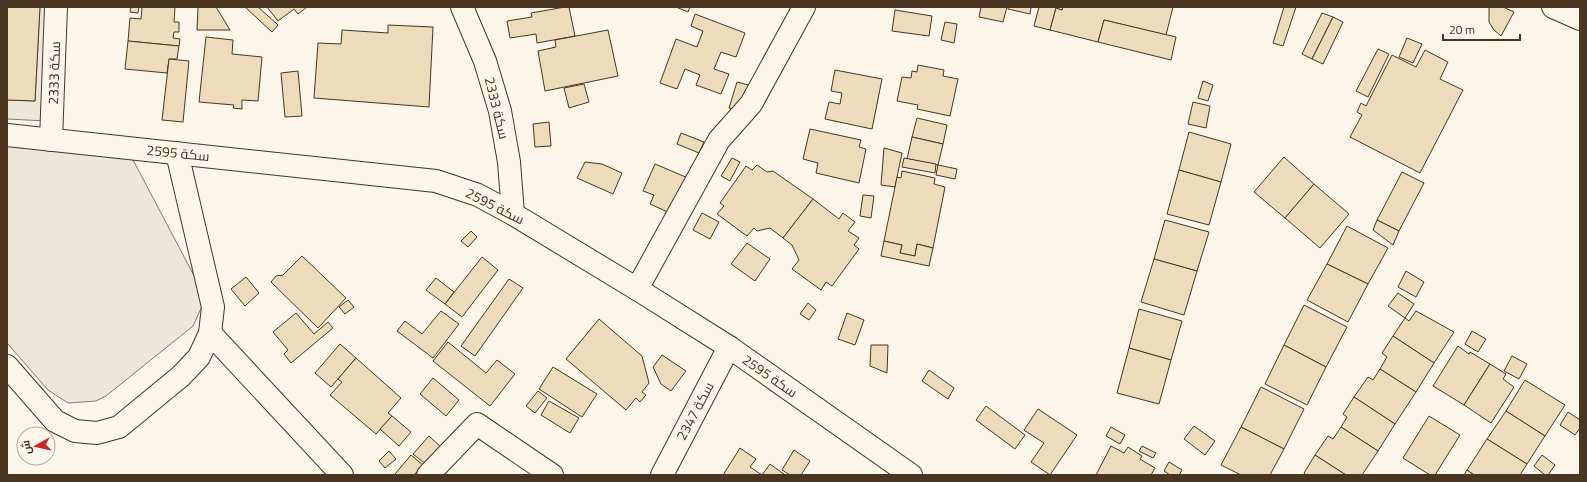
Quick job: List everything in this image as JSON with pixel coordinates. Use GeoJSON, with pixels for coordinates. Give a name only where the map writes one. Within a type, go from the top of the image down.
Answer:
{"type":"FeatureCollection","features":[{"type":"Feature","properties":{"kind":"street","name":"سكة 2333"},"geometry":{"type":"LineString","coordinates":[[51,140],[56,7]]}},
{"type":"Feature","properties":{"kind":"street","name":"سكة 2333"},"geometry":{"type":"LineString","coordinates":[[462,7],[466,13],[485,61],[500,111],[509,162],[513,214]]}},
{"type":"Feature","properties":{"kind":"street"},"geometry":{"type":"LineString","coordinates":[[637,289],[719,140],[751,104],[804,7]]}},
{"type":"Feature","properties":{"kind":"street"},"geometry":{"type":"LineString","coordinates":[[1553,7],[1580,19]]}},
{"type":"Feature","properties":{"kind":"street","name":"سكة 2595"},"geometry":{"type":"LineString","coordinates":[[7,135],[436,180],[478,195],[513,214],[637,289],[729,347],[911,475]]}},
{"type":"Feature","properties":{"kind":"street"},"geometry":{"type":"LineString","coordinates":[[7,366],[55,421],[75,431],[97,433],[119,426],[181,376],[199,357],[210,333],[212,307],[177,153]]}},
{"type":"Feature","properties":{"kind":"street"},"geometry":{"type":"LineString","coordinates":[[210,333],[342,475]]}},
{"type":"Feature","properties":{"kind":"street","name":"سكة 2347"},"geometry":{"type":"LineString","coordinates":[[662,475],[729,347]]}},
{"type":"Feature","properties":{"kind":"street"},"geometry":{"type":"LineString","coordinates":[[428,475],[477,424],[552,475]]}},
{"type":"Feature","properties":{"kind":"shaded area"},"geometry":{"type":"Polygon","coordinates":[[[40,7],[51,7],[46,121],[7,119],[7,100],[35,101],[40,7]]]}},
{"type":"Feature","properties":{"kind":"shaded area"},"geometry":{"type":"Polygon","coordinates":[[[7,145],[132,158],[200,287],[203,304],[193,326],[106,396],[96,401],[68,403],[48,390],[7,343],[7,145]]]}},
{"type":"Feature","properties":{"kind":"building"},"geometry":{"type":"Polygon","coordinates":[[[7,7],[40,7],[35,101],[7,100],[7,7]]]}},
{"type":"Feature","properties":{"kind":"building"},"geometry":{"type":"Polygon","coordinates":[[[131,7],[139,7],[138,13],[130,12],[131,7]]]}},
{"type":"Feature","properties":{"kind":"building"},"geometry":{"type":"Polygon","coordinates":[[[142,7],[175,7],[174,22],[179,22],[179,32],[174,32],[173,38],[180,39],[179,46],[128,41],[130,18],[141,19],[142,7]]]}},
{"type":"Feature","properties":{"kind":"building"},"geometry":{"type":"Polygon","coordinates":[[[198,7],[216,7],[230,30],[197,30],[198,7]]]}},
{"type":"Feature","properties":{"kind":"building"},"geometry":{"type":"Polygon","coordinates":[[[245,7],[258,7],[278,25],[272,32],[245,7]]]}},
{"type":"Feature","properties":{"kind":"building"},"geometry":{"type":"Polygon","coordinates":[[[267,7],[307,7],[298,14],[294,9],[278,21],[267,7]]]}},
{"type":"Feature","properties":{"kind":"building"},"geometry":{"type":"Polygon","coordinates":[[[569,7],[575,36],[537,43],[536,34],[510,38],[507,21],[532,17],[531,13],[569,7]]]}},
{"type":"Feature","properties":{"kind":"building"},"geometry":{"type":"Polygon","coordinates":[[[676,7],[690,7],[688,12],[676,7]]]}},
{"type":"Feature","properties":{"kind":"building"},"geometry":{"type":"Polygon","coordinates":[[[981,7],[1007,7],[1003,22],[979,17],[981,7]]]}},
{"type":"Feature","properties":{"kind":"building"},"geometry":{"type":"Polygon","coordinates":[[[1008,7],[1031,7],[1030,14],[1008,9],[1008,7]]]}},
{"type":"Feature","properties":{"kind":"building"},"geometry":{"type":"Polygon","coordinates":[[[1039,7],[1063,7],[1062,10],[1056,8],[1050,30],[1034,26],[1039,7]]]}},
{"type":"Feature","properties":{"kind":"building"},"geometry":{"type":"Polygon","coordinates":[[[1063,7],[1173,7],[1166,35],[1104,20],[1098,42],[1050,30],[1056,8],[1062,10],[1063,7]]]}},
{"type":"Feature","properties":{"kind":"building"},"geometry":{"type":"Polygon","coordinates":[[[1284,7],[1296,7],[1283,46],[1273,43],[1284,7]]]}},
{"type":"Feature","properties":{"kind":"building"},"geometry":{"type":"Polygon","coordinates":[[[1489,7],[1503,7],[1514,12],[1501,36],[1494,30],[1489,22],[1489,7]]]}},
{"type":"Feature","properties":{"kind":"building"},"geometry":{"type":"Polygon","coordinates":[[[895,10],[932,16],[929,36],[892,31],[895,10]]]}},
{"type":"Feature","properties":{"kind":"building"},"geometry":{"type":"Polygon","coordinates":[[[1322,13],[1333,17],[1312,59],[1302,54],[1322,13]]]}},
{"type":"Feature","properties":{"kind":"building"},"geometry":{"type":"Polygon","coordinates":[[[695,14],[745,33],[736,57],[721,52],[714,69],[729,74],[721,94],[696,85],[700,75],[685,69],[677,89],[660,83],[676,39],[697,47],[703,31],[691,26],[695,14]]]}},
{"type":"Feature","properties":{"kind":"building"},"geometry":{"type":"Polygon","coordinates":[[[1333,17],[1343,22],[1323,64],[1312,59],[1333,17]]]}},
{"type":"Feature","properties":{"kind":"building"},"geometry":{"type":"Polygon","coordinates":[[[1104,20],[1176,37],[1171,60],[1098,42],[1104,20]]]}},
{"type":"Feature","properties":{"kind":"building"},"geometry":{"type":"Polygon","coordinates":[[[945,22],[957,24],[954,43],[941,40],[945,22]]]}},
{"type":"Feature","properties":{"kind":"building"},"geometry":{"type":"Polygon","coordinates":[[[388,25],[433,27],[429,107],[314,98],[318,43],[341,44],[342,30],[388,33],[388,25]]]}},
{"type":"Feature","properties":{"kind":"building"},"geometry":{"type":"Polygon","coordinates":[[[608,30],[618,76],[545,91],[538,51],[556,47],[555,40],[608,30]]]}},
{"type":"Feature","properties":{"kind":"building"},"geometry":{"type":"Polygon","coordinates":[[[206,37],[233,40],[232,54],[262,57],[258,101],[242,100],[242,109],[233,108],[234,105],[199,102],[206,37]]]}},
{"type":"Feature","properties":{"kind":"building"},"geometry":{"type":"Polygon","coordinates":[[[1407,38],[1422,44],[1413,63],[1399,57],[1407,38]]]}},
{"type":"Feature","properties":{"kind":"building"},"geometry":{"type":"Polygon","coordinates":[[[128,41],[179,46],[177,59],[169,59],[167,73],[125,69],[128,41]]]}},
{"type":"Feature","properties":{"kind":"building"},"geometry":{"type":"Polygon","coordinates":[[[1378,49],[1389,54],[1368,97],[1356,91],[1378,49]]]}},
{"type":"Feature","properties":{"kind":"building"},"geometry":{"type":"Polygon","coordinates":[[[1425,50],[1448,62],[1440,79],[1463,90],[1420,173],[1350,137],[1362,115],[1357,112],[1361,103],[1366,106],[1392,55],[1416,67],[1425,50]]]}},
{"type":"Feature","properties":{"kind":"building"},"geometry":{"type":"Polygon","coordinates":[[[169,59],[189,61],[183,122],[162,120],[169,59]]]}},
{"type":"Feature","properties":{"kind":"building"},"geometry":{"type":"Polygon","coordinates":[[[918,65],[944,70],[943,76],[958,79],[950,116],[917,109],[918,105],[897,101],[902,77],[911,78],[912,71],[917,72],[918,65]]]}},
{"type":"Feature","properties":{"kind":"building"},"geometry":{"type":"Polygon","coordinates":[[[835,70],[882,79],[872,129],[825,119],[829,102],[840,104],[842,93],[831,91],[835,70]]]}},
{"type":"Feature","properties":{"kind":"building"},"geometry":{"type":"Polygon","coordinates":[[[298,71],[302,116],[285,117],[281,73],[298,71]]]}},
{"type":"Feature","properties":{"kind":"building"},"geometry":{"type":"Polygon","coordinates":[[[1203,81],[1213,85],[1208,101],[1198,98],[1203,81]]]}},
{"type":"Feature","properties":{"kind":"building"},"geometry":{"type":"Polygon","coordinates":[[[737,82],[752,86],[744,113],[729,108],[737,82]]]}},
{"type":"Feature","properties":{"kind":"building"},"geometry":{"type":"Polygon","coordinates":[[[584,84],[589,102],[569,108],[564,88],[584,84]]]}},
{"type":"Feature","properties":{"kind":"building"},"geometry":{"type":"Polygon","coordinates":[[[1193,102],[1210,106],[1206,128],[1188,124],[1193,102]]]}},
{"type":"Feature","properties":{"kind":"building"},"geometry":{"type":"Polygon","coordinates":[[[917,118],[947,125],[943,144],[912,137],[917,118]]]}},
{"type":"Feature","properties":{"kind":"building"},"geometry":{"type":"Polygon","coordinates":[[[549,122],[551,146],[535,147],[533,124],[549,122]]]}},
{"type":"Feature","properties":{"kind":"building"},"geometry":{"type":"Polygon","coordinates":[[[810,129],[861,140],[859,147],[866,149],[859,183],[816,173],[818,163],[803,159],[810,129]]]}},
{"type":"Feature","properties":{"kind":"building"},"geometry":{"type":"Polygon","coordinates":[[[1189,132],[1231,144],[1221,182],[1179,170],[1189,132]]]}},
{"type":"Feature","properties":{"kind":"building"},"geometry":{"type":"Polygon","coordinates":[[[681,133],[704,142],[699,153],[677,144],[681,133]]]}},
{"type":"Feature","properties":{"kind":"building"},"geometry":{"type":"Polygon","coordinates":[[[912,137],[943,144],[938,165],[907,159],[912,137]]]}},
{"type":"Feature","properties":{"kind":"building"},"geometry":{"type":"Polygon","coordinates":[[[884,148],[902,153],[895,187],[881,185],[884,148]]]}},
{"type":"Feature","properties":{"kind":"building"},"geometry":{"type":"Polygon","coordinates":[[[1284,157],[1314,184],[1285,218],[1254,192],[1284,157]]]}},
{"type":"Feature","properties":{"kind":"building"},"geometry":{"type":"Polygon","coordinates":[[[732,158],[740,162],[730,181],[721,176],[732,158]]]}},
{"type":"Feature","properties":{"kind":"building"},"geometry":{"type":"Polygon","coordinates":[[[904,158],[936,164],[935,173],[902,167],[904,158]]]}},
{"type":"Feature","properties":{"kind":"building"},"geometry":{"type":"Polygon","coordinates":[[[585,162],[602,164],[622,173],[613,194],[577,178],[585,162]]]}},
{"type":"Feature","properties":{"kind":"building"},"geometry":{"type":"Polygon","coordinates":[[[655,164],[688,178],[672,214],[650,204],[654,195],[643,191],[655,164]]]}},
{"type":"Feature","properties":{"kind":"building"},"geometry":{"type":"Polygon","coordinates":[[[757,165],[767,172],[773,171],[813,199],[783,238],[770,228],[757,231],[754,228],[747,236],[717,214],[724,206],[720,203],[746,166],[752,170],[757,165]]]}},
{"type":"Feature","properties":{"kind":"building"},"geometry":{"type":"Polygon","coordinates":[[[938,165],[957,169],[955,179],[936,175],[938,165]]]}},
{"type":"Feature","properties":{"kind":"building"},"geometry":{"type":"Polygon","coordinates":[[[1179,170],[1221,182],[1209,225],[1167,214],[1179,170]]]}},
{"type":"Feature","properties":{"kind":"building"},"geometry":{"type":"Polygon","coordinates":[[[902,171],[935,178],[934,184],[945,187],[933,248],[917,244],[915,256],[900,253],[902,245],[884,241],[897,177],[901,178],[902,171]]]}},
{"type":"Feature","properties":{"kind":"building"},"geometry":{"type":"Polygon","coordinates":[[[1402,172],[1424,183],[1399,231],[1377,220],[1402,172]]]}},
{"type":"Feature","properties":{"kind":"building"},"geometry":{"type":"Polygon","coordinates":[[[1314,184],[1349,214],[1320,248],[1285,218],[1314,184]]]}},
{"type":"Feature","properties":{"kind":"building"},"geometry":{"type":"Polygon","coordinates":[[[863,195],[874,196],[871,218],[860,216],[863,195]]]}},
{"type":"Feature","properties":{"kind":"building"},"geometry":{"type":"Polygon","coordinates":[[[813,199],[839,219],[843,213],[855,222],[848,231],[859,238],[854,245],[859,249],[832,286],[826,282],[821,290],[792,269],[799,260],[792,245],[783,238],[813,199]]]}},
{"type":"Feature","properties":{"kind":"building"},"geometry":{"type":"Polygon","coordinates":[[[702,213],[719,222],[710,239],[693,230],[702,213]]]}},
{"type":"Feature","properties":{"kind":"building"},"geometry":{"type":"Polygon","coordinates":[[[1165,220],[1209,232],[1197,271],[1154,259],[1165,220]]]}},
{"type":"Feature","properties":{"kind":"building"},"geometry":{"type":"Polygon","coordinates":[[[1377,220],[1399,231],[1393,245],[1373,230],[1377,220]]]}},
{"type":"Feature","properties":{"kind":"building"},"geometry":{"type":"Polygon","coordinates":[[[1347,226],[1388,248],[1368,284],[1327,264],[1347,226]]]}},
{"type":"Feature","properties":{"kind":"building"},"geometry":{"type":"Polygon","coordinates":[[[471,231],[477,237],[468,247],[461,241],[471,231]]]}},
{"type":"Feature","properties":{"kind":"building"},"geometry":{"type":"Polygon","coordinates":[[[884,241],[902,245],[900,253],[915,256],[917,244],[933,248],[929,266],[881,256],[884,241]]]}},
{"type":"Feature","properties":{"kind":"building"},"geometry":{"type":"Polygon","coordinates":[[[747,243],[770,259],[755,281],[731,264],[747,243]]]}},
{"type":"Feature","properties":{"kind":"building"},"geometry":{"type":"Polygon","coordinates":[[[302,256],[346,298],[318,328],[271,282],[276,276],[283,275],[302,256]]]}},
{"type":"Feature","properties":{"kind":"building"},"geometry":{"type":"Polygon","coordinates":[[[482,257],[498,270],[462,317],[445,304],[482,257]]]}},
{"type":"Feature","properties":{"kind":"building"},"geometry":{"type":"Polygon","coordinates":[[[1154,259],[1197,271],[1184,315],[1141,302],[1154,259]]]}},
{"type":"Feature","properties":{"kind":"building"},"geometry":{"type":"Polygon","coordinates":[[[1327,264],[1368,284],[1348,322],[1307,300],[1327,264]]]}},
{"type":"Feature","properties":{"kind":"building"},"geometry":{"type":"Polygon","coordinates":[[[1406,271],[1424,282],[1416,297],[1398,287],[1406,271]]]}},
{"type":"Feature","properties":{"kind":"building"},"geometry":{"type":"Polygon","coordinates":[[[246,277],[259,293],[245,306],[231,289],[246,277]]]}},
{"type":"Feature","properties":{"kind":"building"},"geometry":{"type":"Polygon","coordinates":[[[436,278],[454,292],[445,304],[426,290],[436,278]]]}},
{"type":"Feature","properties":{"kind":"building"},"geometry":{"type":"Polygon","coordinates":[[[509,279],[523,288],[475,356],[461,346],[509,279]]]}},
{"type":"Feature","properties":{"kind":"building"},"geometry":{"type":"Polygon","coordinates":[[[1398,293],[1414,304],[1405,318],[1388,306],[1398,293]]]}},
{"type":"Feature","properties":{"kind":"building"},"geometry":{"type":"Polygon","coordinates":[[[348,300],[354,307],[345,314],[339,307],[348,300]]]}},
{"type":"Feature","properties":{"kind":"building"},"geometry":{"type":"Polygon","coordinates":[[[808,303],[816,310],[809,320],[800,314],[808,303]]]}},
{"type":"Feature","properties":{"kind":"building"},"geometry":{"type":"Polygon","coordinates":[[[1304,305],[1347,327],[1326,367],[1284,345],[1304,305]]]}},
{"type":"Feature","properties":{"kind":"building"},"geometry":{"type":"Polygon","coordinates":[[[1139,309],[1182,321],[1171,360],[1129,348],[1139,309]]]}},
{"type":"Feature","properties":{"kind":"building"},"geometry":{"type":"Polygon","coordinates":[[[441,311],[459,324],[433,358],[397,331],[405,321],[422,334],[441,311]]]}},
{"type":"Feature","properties":{"kind":"building"},"geometry":{"type":"Polygon","coordinates":[[[1416,311],[1454,332],[1434,363],[1393,336],[1405,318],[1409,321],[1416,311]]]}},
{"type":"Feature","properties":{"kind":"building"},"geometry":{"type":"Polygon","coordinates":[[[296,313],[314,334],[328,322],[333,328],[291,363],[284,354],[288,350],[273,332],[296,313]]]}},
{"type":"Feature","properties":{"kind":"building"},"geometry":{"type":"Polygon","coordinates":[[[847,313],[864,320],[855,345],[838,339],[847,313]]]}},
{"type":"Feature","properties":{"kind":"building"},"geometry":{"type":"Polygon","coordinates":[[[599,319],[642,356],[649,383],[642,392],[646,395],[640,402],[636,398],[626,410],[566,359],[599,319]]]}},
{"type":"Feature","properties":{"kind":"building"},"geometry":{"type":"Polygon","coordinates":[[[1472,331],[1486,339],[1478,352],[1465,344],[1472,331]]]}},
{"type":"Feature","properties":{"kind":"building"},"geometry":{"type":"Polygon","coordinates":[[[1393,336],[1434,363],[1416,392],[1380,369],[1387,357],[1382,353],[1393,336]]]}},
{"type":"Feature","properties":{"kind":"building"},"geometry":{"type":"Polygon","coordinates":[[[448,342],[486,373],[497,360],[515,374],[490,406],[433,361],[448,342]]]}},
{"type":"Feature","properties":{"kind":"building"},"geometry":{"type":"Polygon","coordinates":[[[340,344],[356,358],[331,387],[315,373],[340,344]]]}},
{"type":"Feature","properties":{"kind":"building"},"geometry":{"type":"Polygon","coordinates":[[[871,345],[888,345],[887,373],[870,366],[871,345]]]}},
{"type":"Feature","properties":{"kind":"building"},"geometry":{"type":"Polygon","coordinates":[[[1284,345],[1326,367],[1307,405],[1265,384],[1284,345]]]}},
{"type":"Feature","properties":{"kind":"building"},"geometry":{"type":"Polygon","coordinates":[[[1458,346],[1469,354],[1470,352],[1490,364],[1464,405],[1433,386],[1458,346]]]}},
{"type":"Feature","properties":{"kind":"building"},"geometry":{"type":"Polygon","coordinates":[[[1129,348],[1171,360],[1159,404],[1117,393],[1129,348]]]}},
{"type":"Feature","properties":{"kind":"building"},"geometry":{"type":"Polygon","coordinates":[[[662,355],[686,371],[671,391],[661,384],[653,367],[662,355]]]}},
{"type":"Feature","properties":{"kind":"building"},"geometry":{"type":"Polygon","coordinates":[[[1512,356],[1527,364],[1519,379],[1504,371],[1512,356]]]}},
{"type":"Feature","properties":{"kind":"building"},"geometry":{"type":"Polygon","coordinates":[[[356,358],[401,398],[388,413],[392,416],[376,434],[330,395],[342,382],[338,379],[356,358]]]}},
{"type":"Feature","properties":{"kind":"building"},"geometry":{"type":"Polygon","coordinates":[[[1490,364],[1506,374],[1503,379],[1514,387],[1491,423],[1464,405],[1490,364]]]}},
{"type":"Feature","properties":{"kind":"building"},"geometry":{"type":"Polygon","coordinates":[[[553,367],[597,394],[582,417],[539,389],[553,367]]]}},
{"type":"Feature","properties":{"kind":"building"},"geometry":{"type":"Polygon","coordinates":[[[1380,369],[1416,392],[1395,424],[1354,397],[1368,377],[1373,380],[1380,369]]]}},
{"type":"Feature","properties":{"kind":"building"},"geometry":{"type":"Polygon","coordinates":[[[929,370],[954,388],[948,399],[922,381],[929,370]]]}},
{"type":"Feature","properties":{"kind":"building"},"geometry":{"type":"Polygon","coordinates":[[[433,378],[459,400],[446,416],[420,394],[433,378]]]}},
{"type":"Feature","properties":{"kind":"building"},"geometry":{"type":"Polygon","coordinates":[[[1525,380],[1565,405],[1545,436],[1506,411],[1525,380]]]}},
{"type":"Feature","properties":{"kind":"building"},"geometry":{"type":"Polygon","coordinates":[[[1261,387],[1304,409],[1284,449],[1241,427],[1261,387]]]}},
{"type":"Feature","properties":{"kind":"building"},"geometry":{"type":"Polygon","coordinates":[[[538,391],[547,398],[535,413],[526,406],[538,391]]]}},
{"type":"Feature","properties":{"kind":"building"},"geometry":{"type":"Polygon","coordinates":[[[1354,397],[1395,424],[1378,451],[1341,427],[1347,417],[1343,414],[1354,397]]]}},
{"type":"Feature","properties":{"kind":"building"},"geometry":{"type":"Polygon","coordinates":[[[549,401],[579,418],[570,433],[541,415],[549,401]]]}},
{"type":"Feature","properties":{"kind":"building"},"geometry":{"type":"Polygon","coordinates":[[[986,406],[1025,435],[1015,449],[976,420],[986,406]]]}},
{"type":"Feature","properties":{"kind":"building"},"geometry":{"type":"Polygon","coordinates":[[[1038,409],[1077,435],[1050,475],[1031,462],[1044,443],[1024,430],[1038,409]]]}},
{"type":"Feature","properties":{"kind":"building"},"geometry":{"type":"Polygon","coordinates":[[[1506,411],[1545,436],[1527,464],[1487,439],[1506,411]]]}},
{"type":"Feature","properties":{"kind":"building"},"geometry":{"type":"Polygon","coordinates":[[[1568,412],[1580,420],[1580,428],[1575,435],[1560,425],[1568,412]]]}},
{"type":"Feature","properties":{"kind":"building"},"geometry":{"type":"Polygon","coordinates":[[[392,416],[411,432],[399,446],[380,429],[392,416]]]}},
{"type":"Feature","properties":{"kind":"building"},"geometry":{"type":"Polygon","coordinates":[[[1429,416],[1460,435],[1435,475],[1430,475],[1403,458],[1429,416]]]}},
{"type":"Feature","properties":{"kind":"building"},"geometry":{"type":"Polygon","coordinates":[[[1194,426],[1215,441],[1205,455],[1184,439],[1194,426]]]}},
{"type":"Feature","properties":{"kind":"building"},"geometry":{"type":"Polygon","coordinates":[[[1111,427],[1125,435],[1120,444],[1106,436],[1111,427]]]}},
{"type":"Feature","properties":{"kind":"building"},"geometry":{"type":"Polygon","coordinates":[[[1241,427],[1284,449],[1270,475],[1241,475],[1221,465],[1241,427]]]}},
{"type":"Feature","properties":{"kind":"building"},"geometry":{"type":"Polygon","coordinates":[[[1341,427],[1378,451],[1362,475],[1346,475],[1315,455],[1328,436],[1333,439],[1341,427]]]}},
{"type":"Feature","properties":{"kind":"building"},"geometry":{"type":"Polygon","coordinates":[[[429,436],[442,448],[427,465],[413,454],[429,436]]]}},
{"type":"Feature","properties":{"kind":"building"},"geometry":{"type":"Polygon","coordinates":[[[1487,439],[1527,464],[1520,475],[1474,475],[1467,470],[1487,439]]]}},
{"type":"Feature","properties":{"kind":"building"},"geometry":{"type":"Polygon","coordinates":[[[1111,446],[1124,453],[1128,447],[1142,456],[1140,459],[1155,468],[1151,475],[1096,475],[1111,446]]]}},
{"type":"Feature","properties":{"kind":"building"},"geometry":{"type":"Polygon","coordinates":[[[1142,446],[1156,453],[1153,458],[1139,451],[1142,446]]]}},
{"type":"Feature","properties":{"kind":"building"},"geometry":{"type":"Polygon","coordinates":[[[740,448],[756,459],[750,467],[762,475],[723,475],[740,448]]]}},
{"type":"Feature","properties":{"kind":"building"},"geometry":{"type":"Polygon","coordinates":[[[794,450],[810,461],[801,475],[790,475],[782,470],[794,450]]]}},
{"type":"Feature","properties":{"kind":"building"},"geometry":{"type":"Polygon","coordinates":[[[389,451],[396,459],[385,468],[379,461],[389,451]]]}},
{"type":"Feature","properties":{"kind":"building"},"geometry":{"type":"Polygon","coordinates":[[[411,455],[423,465],[414,475],[396,475],[395,474],[411,455]]]}},
{"type":"Feature","properties":{"kind":"building"},"geometry":{"type":"Polygon","coordinates":[[[1315,455],[1346,475],[1306,475],[1304,473],[1315,455]]]}},
{"type":"Feature","properties":{"kind":"building"},"geometry":{"type":"Polygon","coordinates":[[[1542,455],[1555,465],[1548,475],[1545,475],[1534,466],[1542,455]]]}},
{"type":"Feature","properties":{"kind":"building"},"geometry":{"type":"Polygon","coordinates":[[[1169,462],[1182,470],[1179,475],[1170,475],[1164,471],[1169,462]]]}},
{"type":"Feature","properties":{"kind":"building"},"geometry":{"type":"Polygon","coordinates":[[[770,464],[785,475],[762,475],[770,464]]]}},
{"type":"Feature","properties":{"kind":"building"},"geometry":{"type":"Polygon","coordinates":[[[1467,470],[1474,475],[1464,475],[1467,470]]]}}]}
